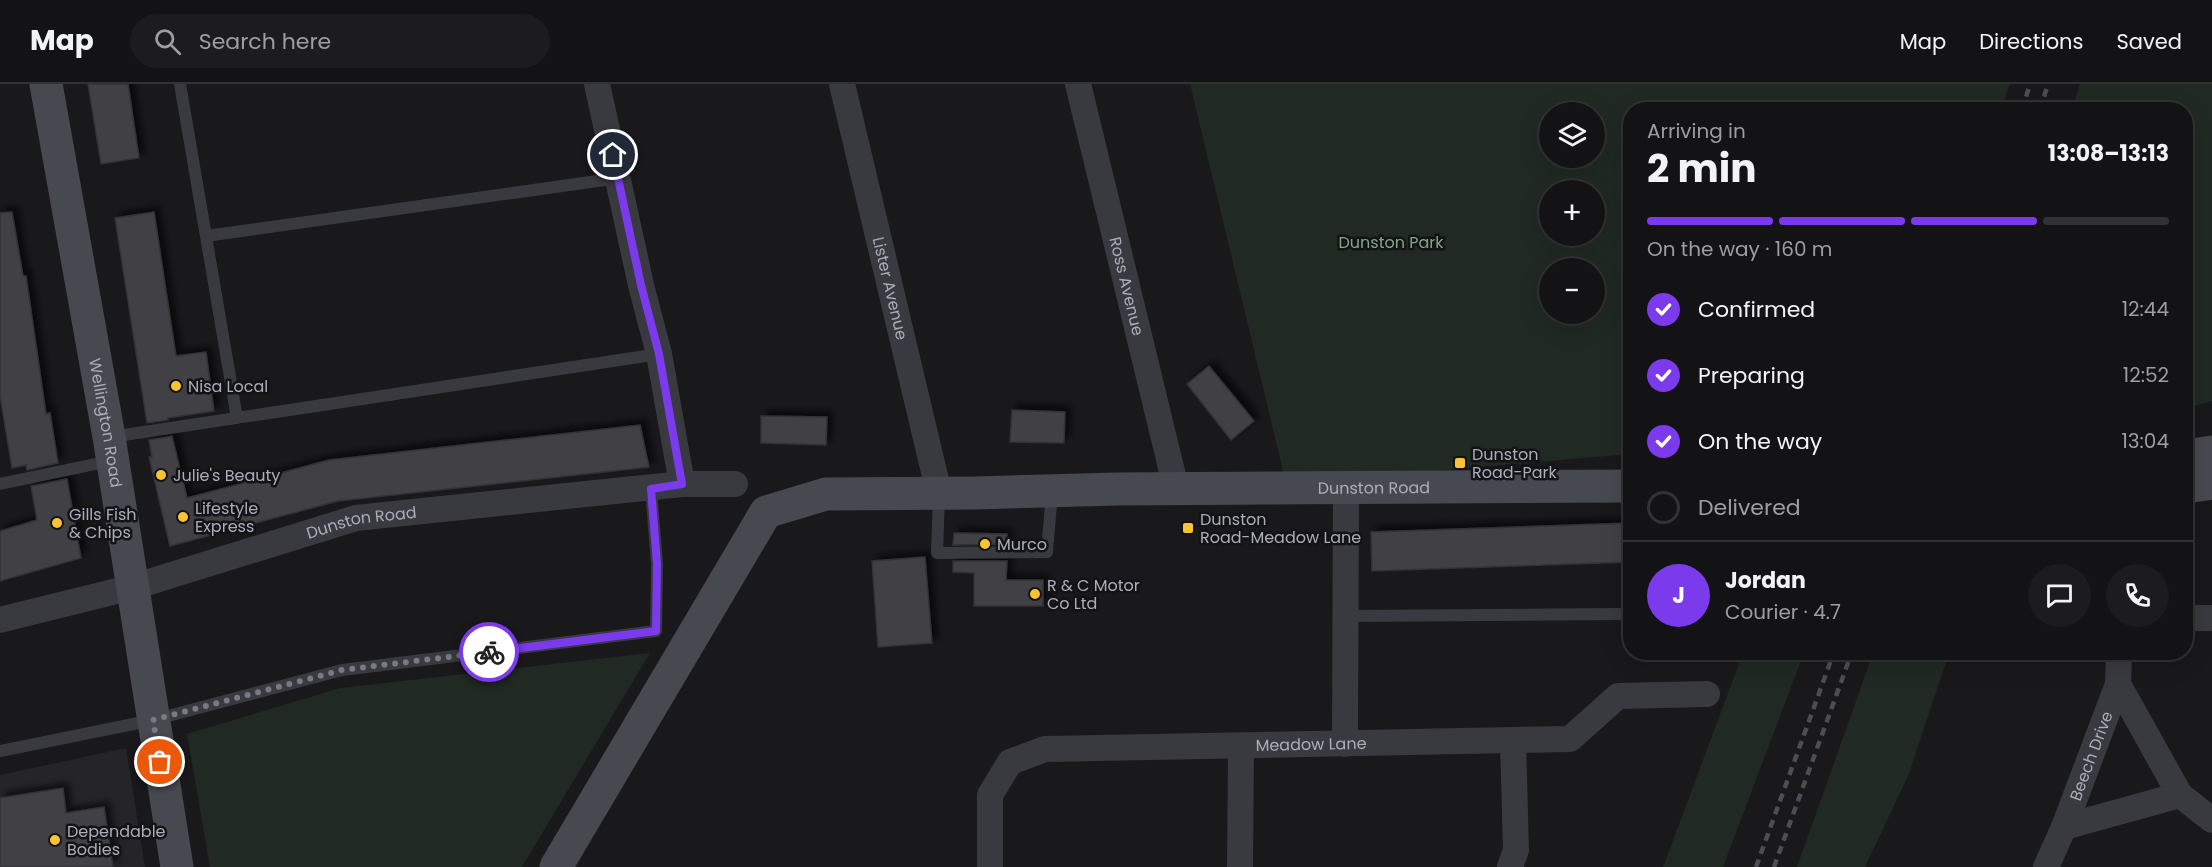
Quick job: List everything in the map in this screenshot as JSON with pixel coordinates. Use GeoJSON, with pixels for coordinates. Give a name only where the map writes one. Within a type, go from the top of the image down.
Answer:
{"type":"FeatureCollection","features":[{"type":"Feature","properties":{"kind":"street","name":"Wellington Road"},"geometry":{"type":"LineString","coordinates":[[46,84],[111,449],[177,867]]}},
{"type":"Feature","properties":{"kind":"street"},"geometry":{"type":"LineString","coordinates":[[597,84],[641,285],[659,354],[682,484]]}},
{"type":"Feature","properties":{"kind":"street","name":"Lister Avenue"},"geometry":{"type":"LineString","coordinates":[[842,84],[939,494]]}},
{"type":"Feature","properties":{"kind":"street","name":"Ross Avenue"},"geometry":{"type":"LineString","coordinates":[[1078,84],[1176,488]]}},
{"type":"Feature","properties":{"kind":"street"},"geometry":{"type":"LineString","coordinates":[[2193,455],[2212,452]]}},
{"type":"Feature","properties":{"kind":"street"},"geometry":{"type":"LineString","coordinates":[[2193,486],[2212,483]]}},
{"type":"Feature","properties":{"kind":"street","name":"Dunston Road"},"geometry":{"type":"LineString","coordinates":[[0,620],[133,587],[356,518],[682,484],[735,484]]}},
{"type":"Feature","properties":{"kind":"street","name":"Dunston Road"},"geometry":{"type":"LineString","coordinates":[[560,866],[766,512],[826,494],[939,494],[1176,488],[1623,486]]}},
{"type":"Feature","properties":{"kind":"street"},"geometry":{"type":"LineString","coordinates":[[1345,744],[1347,488]]}},
{"type":"Feature","properties":{"kind":"street"},"geometry":{"type":"LineString","coordinates":[[2193,618],[2212,618]]}},
{"type":"Feature","properties":{"kind":"street","name":"Beech Drive"},"geometry":{"type":"LineString","coordinates":[[2046,867],[2064,827],[2118,684],[2119,660]]}},
{"type":"Feature","properties":{"kind":"street","name":"Beech Drive"},"geometry":{"type":"LineString","coordinates":[[2118,684],[2180,795],[2212,820]]}},
{"type":"Feature","properties":{"kind":"street","name":"Meadow Lane"},"geometry":{"type":"LineString","coordinates":[[990,867],[990,795],[1010,762],[1045,749],[1570,739],[1618,696],[1707,694]]}},
{"type":"Feature","properties":{"kind":"street"},"geometry":{"type":"LineString","coordinates":[[1510,867],[1516,850],[1513,741]]}},
{"type":"Feature","properties":{"kind":"street"},"geometry":{"type":"LineString","coordinates":[[1240,867],[1241,746]]}},
{"type":"Feature","properties":{"kind":"street","name":"Beech Drive"},"geometry":{"type":"LineString","coordinates":[[2064,827],[2180,795]]}},
{"type":"Feature","properties":{"kind":"lane"},"geometry":{"type":"LineString","coordinates":[[180,84],[237,418]]}},
{"type":"Feature","properties":{"kind":"lane"},"geometry":{"type":"LineString","coordinates":[[206,236],[619,178]]}},
{"type":"Feature","properties":{"kind":"lane"},"geometry":{"type":"LineString","coordinates":[[0,484],[111,449],[237,418],[659,354]]}},
{"type":"Feature","properties":{"kind":"lane"},"geometry":{"type":"LineString","coordinates":[[0,751],[153,720],[342,670],[656,631],[657,564],[651,489]]}},
{"type":"Feature","properties":{"kind":"lane"},"geometry":{"type":"LineString","coordinates":[[939,494],[937,553],[1047,552],[1052,491]]}},
{"type":"Feature","properties":{"kind":"lane"},"geometry":{"type":"LineString","coordinates":[[1346,616],[1619,614]]}},
{"type":"Feature","properties":{"kind":"shaded area"},"geometry":{"type":"Polygon","coordinates":[[[126,748],[145,867],[0,867],[0,775],[126,748]]]}},
{"type":"Feature","properties":{"kind":"green space","name":"Dunston Park"},"geometry":{"type":"Polygon","coordinates":[[[1190,84],[2010,84],[2004,102],[1623,102],[1623,455],[1363,477],[1285,479],[1190,84]]]}},
{"type":"Feature","properties":{"kind":"green space"},"geometry":{"type":"Polygon","coordinates":[[[2080,84],[2212,84],[2212,401],[2193,407],[2193,102],[2074,102],[2080,84]]]}},
{"type":"Feature","properties":{"kind":"green space"},"geometry":{"type":"Polygon","coordinates":[[[650,653],[522,867],[210,867],[187,734],[340,688],[650,653]]]}},
{"type":"Feature","properties":{"kind":"green space"},"geometry":{"type":"Polygon","coordinates":[[[1740,660],[1801,660],[1723,867],[1663,867],[1740,660]]]}},
{"type":"Feature","properties":{"kind":"green space"},"geometry":{"type":"Polygon","coordinates":[[[1871,660],[1947,660],[1909,774],[1865,867],[1797,867],[1871,660]]]}},
{"type":"Feature","properties":{"kind":"building"},"geometry":{"type":"Polygon","coordinates":[[[88,84],[128,84],[139,158],[101,164],[88,84]]]}},
{"type":"Feature","properties":{"kind":"building"},"geometry":{"type":"Polygon","coordinates":[[[12,212],[23,276],[26,276],[46,414],[50,413],[58,463],[27,470],[26,465],[12,468],[0,396],[0,213],[12,212]]]}},
{"type":"Feature","properties":{"kind":"building"},"geometry":{"type":"Polygon","coordinates":[[[154,212],[176,356],[206,352],[214,411],[147,423],[115,218],[154,212]]]}},
{"type":"Feature","properties":{"kind":"building"},"geometry":{"type":"Polygon","coordinates":[[[1209,366],[1254,421],[1231,440],[1187,384],[1209,366]]]}},
{"type":"Feature","properties":{"kind":"building"},"geometry":{"type":"Polygon","coordinates":[[[1012,410],[1065,412],[1064,443],[1010,442],[1012,410]]]}},
{"type":"Feature","properties":{"kind":"building"},"geometry":{"type":"Polygon","coordinates":[[[761,416],[827,417],[826,445],[761,443],[761,416]]]}},
{"type":"Feature","properties":{"kind":"building"},"geometry":{"type":"Polygon","coordinates":[[[640,425],[649,467],[338,501],[170,546],[149,457],[152,457],[149,440],[172,436],[187,498],[329,460],[640,425]]]}},
{"type":"Feature","properties":{"kind":"building"},"geometry":{"type":"Polygon","coordinates":[[[67,479],[81,558],[0,581],[0,531],[37,520],[31,486],[67,479]]]}},
{"type":"Feature","properties":{"kind":"building"},"geometry":{"type":"Polygon","coordinates":[[[1623,523],[1623,562],[1372,571],[1371,532],[1623,523]]]}},
{"type":"Feature","properties":{"kind":"building"},"geometry":{"type":"Polygon","coordinates":[[[954,533],[1007,534],[1007,544],[953,545],[954,533]]]}},
{"type":"Feature","properties":{"kind":"building"},"geometry":{"type":"Polygon","coordinates":[[[925,557],[932,643],[878,647],[872,561],[925,557]]]}},
{"type":"Feature","properties":{"kind":"building"},"geometry":{"type":"Polygon","coordinates":[[[953,561],[1007,561],[1006,580],[1043,580],[1043,606],[974,606],[974,573],[953,572],[953,561]]]}},
{"type":"Feature","properties":{"kind":"building","name":"Dependable Bodies"},"geometry":{"type":"Polygon","coordinates":[[[63,788],[66,813],[104,807],[113,867],[0,867],[0,798],[63,788]]]}},
{"type":"Feature","properties":{"kind":"railway"},"geometry":{"type":"LineString","coordinates":[[2024,102],[2030,84]]}},
{"type":"Feature","properties":{"kind":"railway"},"geometry":{"type":"LineString","coordinates":[[2042,102],[2048,84]]}},
{"type":"Feature","properties":{"kind":"railway"},"geometry":{"type":"LineString","coordinates":[[1756,867],[1831,660]]}},
{"type":"Feature","properties":{"kind":"railway"},"geometry":{"type":"LineString","coordinates":[[1774,867],[1849,660]]}},
{"type":"Feature","properties":{"kind":"way so far"},"geometry":{"type":"LineString","coordinates":[[160,762],[153,720],[342,670],[489,652]]}},
{"type":"Feature","properties":{"kind":"place","name":"Nisa Local"},"geometry":{"type":"Point","coordinates":[176,386]}},
{"type":"Feature","properties":{"kind":"place","name":"Dunston Road-Park"},"geometry":{"type":"Point","coordinates":[1460,463]}},
{"type":"Feature","properties":{"kind":"place","name":"Julie's Beauty"},"geometry":{"type":"Point","coordinates":[161,475]}},
{"type":"Feature","properties":{"kind":"place","name":"Lifestyle Express"},"geometry":{"type":"Point","coordinates":[183,517]}},
{"type":"Feature","properties":{"kind":"place","name":"Gills Fish & Chips"},"geometry":{"type":"Point","coordinates":[57,523]}},
{"type":"Feature","properties":{"kind":"place","name":"Dunston Road-Meadow Lane"},"geometry":{"type":"Point","coordinates":[1188,528]}},
{"type":"Feature","properties":{"kind":"place","name":"Murco"},"geometry":{"type":"Point","coordinates":[985,544]}},
{"type":"Feature","properties":{"kind":"place","name":"R & C Motor Co Ltd"},"geometry":{"type":"Point","coordinates":[1035,594]}},
{"type":"Feature","properties":{"kind":"place","name":"Dependable Bodies"},"geometry":{"type":"Point","coordinates":[55,840]}},
{"type":"Feature","properties":{"kind":"route"},"geometry":{"type":"LineString","coordinates":[[489,652],[656,631],[657,564],[651,489],[682,484],[659,354],[641,285],[613,155]]}}]}
